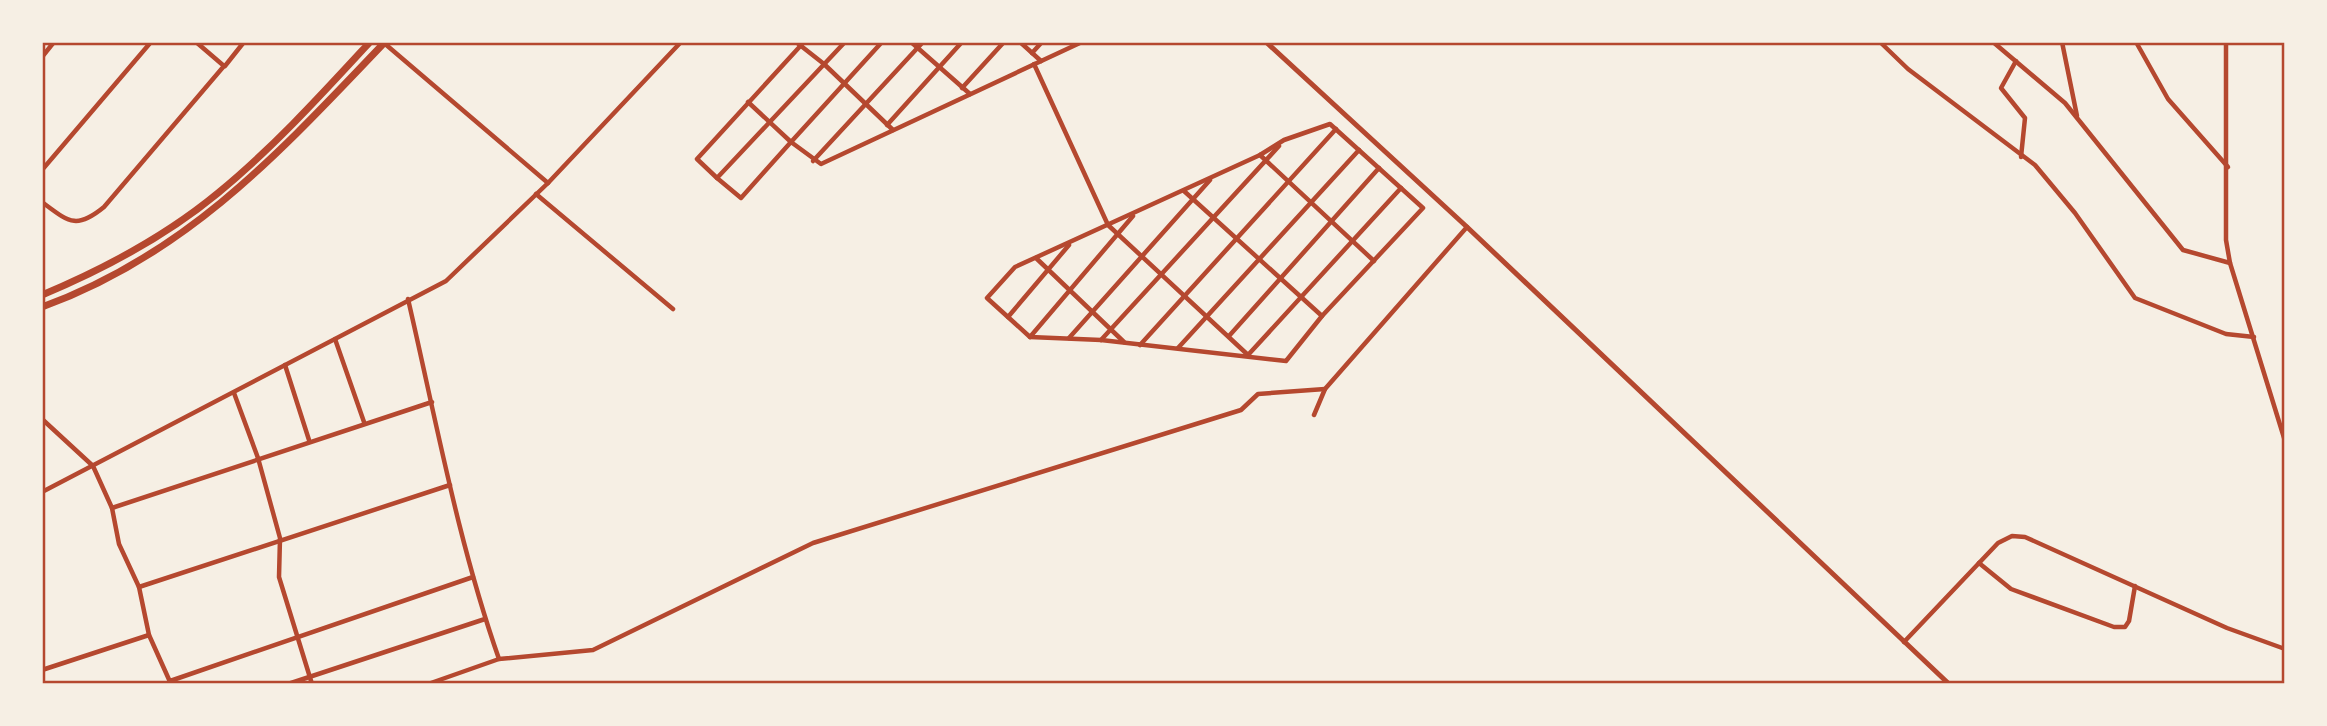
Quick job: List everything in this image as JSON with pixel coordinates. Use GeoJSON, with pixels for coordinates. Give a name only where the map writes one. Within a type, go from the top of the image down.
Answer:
{"type":"FeatureCollection","features":[{"type":"Feature","properties":{"kind":"highway"},"geometry":{"type":"LineString","coordinates":[[42,295],[112,262],[165,231],[217,194],[264,153],[370,42]]}},
{"type":"Feature","properties":{"kind":"highway"},"geometry":{"type":"LineString","coordinates":[[42,307],[114,277],[192,227],[269,163],[384,43]]}},
{"type":"Feature","properties":{"kind":"street"},"geometry":{"type":"LineString","coordinates":[[42,57],[54,42]]}},
{"type":"Feature","properties":{"kind":"street"},"geometry":{"type":"LineString","coordinates":[[42,170],[151,42]]}},
{"type":"Feature","properties":{"kind":"street"},"geometry":{"type":"LineString","coordinates":[[196,42],[224,66]]}},
{"type":"Feature","properties":{"kind":"street"},"geometry":{"type":"LineString","coordinates":[[42,202],[66,220],[76,223],[89,219],[104,207],[244,42]]}},
{"type":"Feature","properties":{"kind":"street"},"geometry":{"type":"LineString","coordinates":[[42,492],[446,281],[548,183],[681,42]]}},
{"type":"Feature","properties":{"kind":"street"},"geometry":{"type":"LineString","coordinates":[[717,178],[845,42]]}},
{"type":"Feature","properties":{"kind":"street"},"geometry":{"type":"LineString","coordinates":[[882,42],[844,84],[791,142],[741,198],[698,159],[800,43],[824,64],[844,84],[865,105],[893,130]]}},
{"type":"Feature","properties":{"kind":"street"},"geometry":{"type":"LineString","coordinates":[[911,42],[970,94]]}},
{"type":"Feature","properties":{"kind":"street"},"geometry":{"type":"LineString","coordinates":[[813,162],[923,42]]}},
{"type":"Feature","properties":{"kind":"street"},"geometry":{"type":"LineString","coordinates":[[887,125],[962,42]]}},
{"type":"Feature","properties":{"kind":"street"},"geometry":{"type":"LineString","coordinates":[[962,88],[1004,42]]}},
{"type":"Feature","properties":{"kind":"street"},"geometry":{"type":"LineString","coordinates":[[1020,42],[1041,61]]}},
{"type":"Feature","properties":{"kind":"street"},"geometry":{"type":"LineString","coordinates":[[1032,53],[1042,42]]}},
{"type":"Feature","properties":{"kind":"street"},"geometry":{"type":"LineString","coordinates":[[748,102],[813,162],[821,164],[1082,42]]}},
{"type":"Feature","properties":{"kind":"street"},"geometry":{"type":"LineString","coordinates":[[1266,42],[1467,227],[1948,684]]}},
{"type":"Feature","properties":{"kind":"street"},"geometry":{"type":"LineString","coordinates":[[1880,42],[1908,69],[2035,165],[2075,213],[2135,298],[2226,334],[2254,337]]}},
{"type":"Feature","properties":{"kind":"street"},"geometry":{"type":"LineString","coordinates":[[1993,42],[2077,116],[2183,250],[2230,263]]}},
{"type":"Feature","properties":{"kind":"street"},"geometry":{"type":"LineString","coordinates":[[2062,42],[2077,116]]}},
{"type":"Feature","properties":{"kind":"street"},"geometry":{"type":"LineString","coordinates":[[2136,42],[2168,99],[2228,167]]}},
{"type":"Feature","properties":{"kind":"street"},"geometry":{"type":"LineString","coordinates":[[2226,42],[2226,240],[2230,263],[2285,441]]}},
{"type":"Feature","properties":{"kind":"street"},"geometry":{"type":"LineString","coordinates":[[384,43],[548,183]]}},
{"type":"Feature","properties":{"kind":"street"},"geometry":{"type":"LineString","coordinates":[[2016,61],[2001,88],[2025,118],[2021,157]]}},
{"type":"Feature","properties":{"kind":"street"},"geometry":{"type":"LineString","coordinates":[[1034,64],[1108,225],[1248,355]]}},
{"type":"Feature","properties":{"kind":"street"},"geometry":{"type":"LineString","coordinates":[[1330,124],[1423,208],[1322,316],[1286,361],[1101,340],[1030,337],[987,298],[1016,267],[1136,213],[1261,155],[1284,141],[1330,124]]}},
{"type":"Feature","properties":{"kind":"street"},"geometry":{"type":"LineString","coordinates":[[1139,345],[1336,129]]}},
{"type":"Feature","properties":{"kind":"street"},"geometry":{"type":"LineString","coordinates":[[1101,340],[1284,141]]}},
{"type":"Feature","properties":{"kind":"street"},"geometry":{"type":"LineString","coordinates":[[1178,348],[1359,150]]}},
{"type":"Feature","properties":{"kind":"street"},"geometry":{"type":"LineString","coordinates":[[1261,155],[1374,261]]}},
{"type":"Feature","properties":{"kind":"street"},"geometry":{"type":"LineString","coordinates":[[1228,336],[1379,169]]}},
{"type":"Feature","properties":{"kind":"street"},"geometry":{"type":"LineString","coordinates":[[1068,340],[1213,177]]}},
{"type":"Feature","properties":{"kind":"street"},"geometry":{"type":"LineString","coordinates":[[1248,355],[1401,188]]}},
{"type":"Feature","properties":{"kind":"street"},"geometry":{"type":"LineString","coordinates":[[1184,191],[1322,316]]}},
{"type":"Feature","properties":{"kind":"street"},"geometry":{"type":"LineString","coordinates":[[536,194],[673,310]]}},
{"type":"Feature","properties":{"kind":"street"},"geometry":{"type":"LineString","coordinates":[[1030,337],[1136,213]]}},
{"type":"Feature","properties":{"kind":"street"},"geometry":{"type":"LineString","coordinates":[[1314,415],[1325,388],[1467,227]]}},
{"type":"Feature","properties":{"kind":"street"},"geometry":{"type":"LineString","coordinates":[[1008,317],[1072,242]]}},
{"type":"Feature","properties":{"kind":"street"},"geometry":{"type":"LineString","coordinates":[[1036,258],[1125,344]]}},
{"type":"Feature","properties":{"kind":"street"},"geometry":{"type":"LineString","coordinates":[[408,299],[473,577],[499,659]]}},
{"type":"Feature","properties":{"kind":"street"},"geometry":{"type":"LineString","coordinates":[[335,339],[364,422]]}},
{"type":"Feature","properties":{"kind":"street"},"geometry":{"type":"LineString","coordinates":[[285,365],[309,440]]}},
{"type":"Feature","properties":{"kind":"street"},"geometry":{"type":"LineString","coordinates":[[428,684],[499,659],[593,650],[813,543],[1241,410],[1258,394],[1325,388]]}},
{"type":"Feature","properties":{"kind":"street"},"geometry":{"type":"LineString","coordinates":[[234,393],[258,458],[280,538],[279,577],[295,638],[312,684]]}},
{"type":"Feature","properties":{"kind":"street"},"geometry":{"type":"LineString","coordinates":[[112,509],[309,440],[432,402]]}},
{"type":"Feature","properties":{"kind":"street"},"geometry":{"type":"LineString","coordinates":[[42,419],[93,466],[112,509],[119,544],[139,587],[149,635],[170,682],[473,577]]}},
{"type":"Feature","properties":{"kind":"street"},"geometry":{"type":"LineString","coordinates":[[139,587],[280,538],[450,485]]}},
{"type":"Feature","properties":{"kind":"street"},"geometry":{"type":"LineString","coordinates":[[1904,642],[1998,543],[2012,537],[2025,537],[2227,628],[2285,649]]}},
{"type":"Feature","properties":{"kind":"street"},"geometry":{"type":"LineString","coordinates":[[1979,563],[2011,589],[2114,627],[2125,627],[2129,621],[2135,586]]}},
{"type":"Feature","properties":{"kind":"street"},"geometry":{"type":"LineString","coordinates":[[288,684],[485,619]]}},
{"type":"Feature","properties":{"kind":"street"},"geometry":{"type":"LineString","coordinates":[[42,670],[149,635]]}}]}
